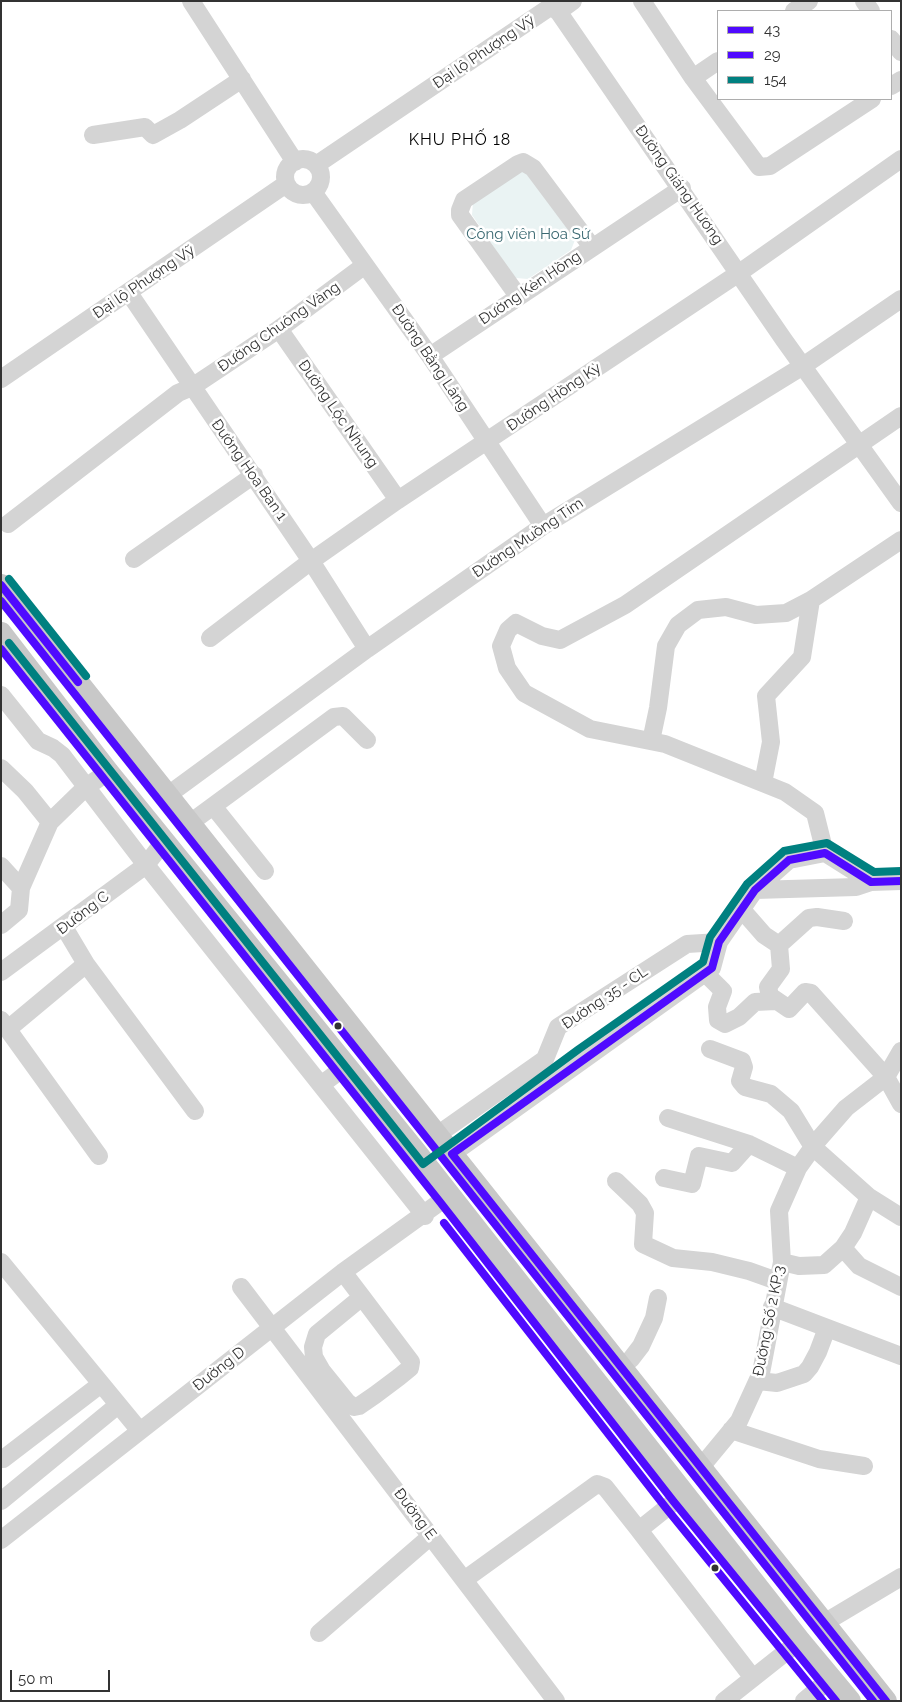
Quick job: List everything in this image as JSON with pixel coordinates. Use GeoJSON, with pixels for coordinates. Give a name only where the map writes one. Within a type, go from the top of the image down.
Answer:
{"type":"FeatureCollection","features":[{"type":"Feature","properties":{"kind":"main road"},"geometry":{"type":"LineString","coordinates":[[1,585],[151,808],[168,842],[329,1078],[421,1147]]}},
{"type":"Feature","properties":{"kind":"main road"},"geometry":{"type":"LineString","coordinates":[[1,607],[151,808],[168,842],[421,1147],[807,1636],[838,1679],[870,1701]]}},
{"type":"Feature","properties":{"kind":"main road"},"geometry":{"type":"LineString","coordinates":[[3,644],[99,778],[151,808]]}},
{"type":"Feature","properties":{"kind":"main road"},"geometry":{"type":"LineString","coordinates":[[168,842],[436,1167],[694,1471]]}},
{"type":"Feature","properties":{"kind":"main road"},"geometry":{"type":"LineString","coordinates":[[436,1167],[432,1209],[674,1502],[807,1636]]}},
{"type":"Feature","properties":{"kind":"main road"},"geometry":{"type":"LineString","coordinates":[[436,1167],[621,1367],[838,1679],[850,1701]]}},
{"type":"Feature","properties":{"kind":"main road"},"geometry":{"type":"LineString","coordinates":[[838,1679],[886,1701]]}},
{"type":"Feature","properties":{"kind":"street"},"geometry":{"type":"LineString","coordinates":[[191,1],[295,162]]}},
{"type":"Feature","properties":{"kind":"street","name":"Đại lộ Phượng Vỹ"},"geometry":{"type":"LineString","coordinates":[[316,165],[554,6],[573,1]]}},
{"type":"Feature","properties":{"kind":"street"},"geometry":{"type":"LineString","coordinates":[[642,1],[693,78],[759,167],[765,168],[770,166],[870,100]]}},
{"type":"Feature","properties":{"kind":"street"},"geometry":{"type":"LineString","coordinates":[[796,10],[809,1]]}},
{"type":"Feature","properties":{"kind":"street","name":"Đường Giáng Hương"},"geometry":{"type":"LineString","coordinates":[[554,6],[682,188],[803,366],[901,503]]}},
{"type":"Feature","properties":{"kind":"street"},"geometry":{"type":"LineString","coordinates":[[892,40],[901,52]]}},
{"type":"Feature","properties":{"kind":"street"},"geometry":{"type":"LineString","coordinates":[[693,78],[717,62]]}},
{"type":"Feature","properties":{"kind":"street"},"geometry":{"type":"LineString","coordinates":[[93,134],[145,127],[153,135],[180,120],[242,79]]}},
{"type":"Feature","properties":{"kind":"street"},"geometry":{"type":"LineString","coordinates":[[306,159],[316,165],[320,169],[322,177],[319,186],[313,192],[305,195],[297,194],[286,184],[286,172],[295,162],[306,159]]}},
{"type":"Feature","properties":{"kind":"street","name":"Đường Hồng Kỳ"},"geometry":{"type":"LineString","coordinates":[[210,638],[311,561],[398,500],[739,273],[901,159]]}},
{"type":"Feature","properties":{"kind":"street"},"geometry":{"type":"LineString","coordinates":[[518,296],[460,215],[464,200],[518,164],[523,162],[532,168],[592,247]]}},
{"type":"Feature","properties":{"kind":"street","name":"Đại lộ Phượng Vỹ"},"geometry":{"type":"LineString","coordinates":[[1,379],[286,184]]}},
{"type":"Feature","properties":{"kind":"street","name":"Đường Kèn Hồng"},"geometry":{"type":"LineString","coordinates":[[430,356],[682,188]]}},
{"type":"Feature","properties":{"kind":"street","name":"Đường Bằng Lăng"},"geometry":{"type":"LineString","coordinates":[[313,192],[430,356],[543,526]]}},
{"type":"Feature","properties":{"kind":"street","name":"Đường Chuông Vàng"},"geometry":{"type":"LineString","coordinates":[[8,524],[178,393],[192,387],[279,329],[365,265]]}},
{"type":"Feature","properties":{"kind":"street","name":"Đường Hoa Ban 1"},"geometry":{"type":"LineString","coordinates":[[129,292],[192,387],[254,475],[367,649]]}},
{"type":"Feature","properties":{"kind":"street","name":"Đường Muồng Tím"},"geometry":{"type":"LineString","coordinates":[[151,808],[367,649],[543,526],[803,366],[901,299]]}},
{"type":"Feature","properties":{"kind":"street","name":"Đường Lộc Nhung"},"geometry":{"type":"LineString","coordinates":[[279,329],[398,500]]}},
{"type":"Feature","properties":{"kind":"street"},"geometry":{"type":"LineString","coordinates":[[871,882],[825,853],[814,813],[785,792],[665,744],[590,729],[524,693],[507,668],[501,646],[508,630],[516,623],[542,636],[560,640],[625,605],[901,416]]}},
{"type":"Feature","properties":{"kind":"street"},"geometry":{"type":"LineString","coordinates":[[134,559],[254,475]]}},
{"type":"Feature","properties":{"kind":"street"},"geometry":{"type":"LineString","coordinates":[[651,741],[658,708],[666,646],[678,625],[698,610],[726,607],[756,615],[786,612],[810,600],[901,540]]}},
{"type":"Feature","properties":{"kind":"street"},"geometry":{"type":"LineString","coordinates":[[763,784],[771,742],[766,699],[769,692],[802,657],[810,600]]}},
{"type":"Feature","properties":{"kind":"street"},"geometry":{"type":"LineString","coordinates":[[1,695],[38,741],[53,748],[99,778],[168,842]]}},
{"type":"Feature","properties":{"kind":"street","name":"Đường C"},"geometry":{"type":"LineString","coordinates":[[1,972],[64,927],[213,806],[338,715],[343,716],[367,740]]}},
{"type":"Feature","properties":{"kind":"street"},"geometry":{"type":"LineString","coordinates":[[1,768],[25,791],[50,822]]}},
{"type":"Feature","properties":{"kind":"street"},"geometry":{"type":"LineString","coordinates":[[1,925],[20,910],[21,888],[50,822],[99,778]]}},
{"type":"Feature","properties":{"kind":"street"},"geometry":{"type":"LineString","coordinates":[[213,806],[265,871]]}},
{"type":"Feature","properties":{"kind":"street"},"geometry":{"type":"LineString","coordinates":[[436,1167],[585,1057],[712,968],[719,942],[743,911],[755,890],[789,860],[825,853]]}},
{"type":"Feature","properties":{"kind":"street"},"geometry":{"type":"LineString","coordinates":[[1,866],[21,888]]}},
{"type":"Feature","properties":{"kind":"street"},"geometry":{"type":"LineString","coordinates":[[755,890],[856,887],[871,882],[901,881]]}},
{"type":"Feature","properties":{"kind":"street"},"geometry":{"type":"LineString","coordinates":[[743,911],[764,935],[779,945],[782,969],[768,987],[770,996],[789,1009],[805,992],[811,992],[886,1077],[901,1104]]}},
{"type":"Feature","properties":{"kind":"street"},"geometry":{"type":"LineString","coordinates":[[779,945],[810,918],[817,916],[844,921]]}},
{"type":"Feature","properties":{"kind":"street"},"geometry":{"type":"LineString","coordinates":[[64,927],[86,964],[195,1111]]}},
{"type":"Feature","properties":{"kind":"street","name":"Đường 35 - CL"},"geometry":{"type":"LineString","coordinates":[[421,1147],[545,1059],[558,1027],[687,944],[719,942]]}},
{"type":"Feature","properties":{"kind":"street"},"geometry":{"type":"LineString","coordinates":[[86,964],[4,1024],[99,1156]]}},
{"type":"Feature","properties":{"kind":"street"},"geometry":{"type":"LineString","coordinates":[[705,973],[723,991],[717,1008],[718,1020],[725,1024],[739,1017],[755,1002],[776,1001]]}},
{"type":"Feature","properties":{"kind":"street"},"geometry":{"type":"LineString","coordinates":[[710,1049],[742,1061],[744,1068],[740,1081],[745,1087],[772,1094],[791,1111],[813,1147],[869,1197],[901,1217]]}},
{"type":"Feature","properties":{"kind":"street","name":"Đường Số 2 KP.3"},"geometry":{"type":"LineString","coordinates":[[694,1471],[739,1421],[762,1373],[772,1307],[782,1262],[780,1211],[798,1168],[846,1108],[886,1077],[901,1052]]}},
{"type":"Feature","properties":{"kind":"street"},"geometry":{"type":"LineString","coordinates":[[329,1078],[432,1209]]}},
{"type":"Feature","properties":{"kind":"street"},"geometry":{"type":"LineString","coordinates":[[668,1118],[748,1144],[798,1168]]}},
{"type":"Feature","properties":{"kind":"street"},"geometry":{"type":"LineString","coordinates":[[664,1178],[692,1184],[699,1156],[732,1163],[748,1144]]}},
{"type":"Feature","properties":{"kind":"street"},"geometry":{"type":"LineString","coordinates":[[616,1181],[640,1204],[645,1213],[643,1244],[673,1258],[712,1262],[749,1271],[777,1281]]}},
{"type":"Feature","properties":{"kind":"street"},"geometry":{"type":"LineString","coordinates":[[782,1262],[799,1266],[824,1266],[843,1248],[853,1233],[869,1197]]}},
{"type":"Feature","properties":{"kind":"street","name":"Đường D"},"geometry":{"type":"LineString","coordinates":[[1,1540],[343,1272],[432,1209]]}},
{"type":"Feature","properties":{"kind":"street"},"geometry":{"type":"LineString","coordinates":[[843,1248],[860,1266],[901,1287]]}},
{"type":"Feature","properties":{"kind":"street"},"geometry":{"type":"LineString","coordinates":[[1,1262],[140,1431]]}},
{"type":"Feature","properties":{"kind":"street"},"geometry":{"type":"LineString","coordinates":[[343,1272],[411,1362],[411,1365],[399,1377],[375,1395],[354,1407],[347,1402],[322,1371],[314,1357],[313,1347],[317,1334],[362,1298]]}},
{"type":"Feature","properties":{"kind":"street","name":"Đường E"},"geometry":{"type":"LineString","coordinates":[[240,1287],[273,1327],[556,1701]]}},
{"type":"Feature","properties":{"kind":"street"},"geometry":{"type":"LineString","coordinates":[[621,1367],[631,1359],[641,1346],[654,1318],[658,1298]]}},
{"type":"Feature","properties":{"kind":"street"},"geometry":{"type":"LineString","coordinates":[[772,1307],[901,1356]]}},
{"type":"Feature","properties":{"kind":"street"},"geometry":{"type":"LineString","coordinates":[[758,1381],[776,1382],[804,1374],[818,1352],[827,1328]]}},
{"type":"Feature","properties":{"kind":"street"},"geometry":{"type":"LineString","coordinates":[[3,1460],[101,1384]]}},
{"type":"Feature","properties":{"kind":"street"},"geometry":{"type":"LineString","coordinates":[[1,1501],[118,1405]]}},
{"type":"Feature","properties":{"kind":"street"},"geometry":{"type":"LineString","coordinates":[[732,1430],[819,1459],[864,1466]]}},
{"type":"Feature","properties":{"kind":"street"},"geometry":{"type":"LineString","coordinates":[[464,1580],[597,1484],[605,1487],[753,1678]]}},
{"type":"Feature","properties":{"kind":"street"},"geometry":{"type":"LineString","coordinates":[[639,1530],[674,1502]]}},
{"type":"Feature","properties":{"kind":"street"},"geometry":{"type":"LineString","coordinates":[[319,1633],[431,1536]]}},
{"type":"Feature","properties":{"kind":"street"},"geometry":{"type":"LineString","coordinates":[[724,1701],[807,1636],[901,1577]]}},
{"type":"Feature","properties":{"kind":"street"},"geometry":{"type":"LineString","coordinates":[[804,1701],[838,1679]]}},
{"type":"Feature","properties":{"kind":"green space","name":"Công viên Hoa Sứ"},"geometry":{"type":"Polygon","coordinates":[[[522,171],[526,172],[574,235],[575,240],[571,250],[528,279],[516,278],[513,275],[472,215],[473,202],[522,171]]]}},
{"type":"Feature","properties":{"kind":"transit line","name":"154"},"geometry":{"type":"LineString","coordinates":[[9,579],[86,676]]}},
{"type":"Feature","properties":{"kind":"transit line","name":"43"},"geometry":{"type":"LineString","coordinates":[[1,585],[78,682]]}},
{"type":"Feature","properties":{"kind":"transit line","name":"29"},"geometry":{"type":"LineString","coordinates":[[1,601],[873,1701]]}},
{"type":"Feature","properties":{"kind":"transit line","name":"154"},"geometry":{"type":"LineString","coordinates":[[9,643],[423,1164],[579,1049],[703,962],[710,937],[747,884],[784,851],[827,843],[874,872],[901,871]]}},
{"type":"Feature","properties":{"kind":"transit line","name":"43"},"geometry":{"type":"LineString","coordinates":[[1,649],[440,1202],[674,1502],[836,1701]]}},
{"type":"Feature","properties":{"kind":"transit line","name":"43"},"geometry":{"type":"LineString","coordinates":[[886,1701],[452,1154],[712,968],[719,942],[755,890],[789,860],[825,853],[871,882],[901,881]]}},
{"type":"Feature","properties":{"kind":"transit line","name":"29"},"geometry":{"type":"LineString","coordinates":[[444,1223],[666,1508],[823,1701]]}},
{"type":"Feature","properties":{"kind":"district","name":"KHU PHỐ 18"},"geometry":{"type":"Point","coordinates":[460,140]}}]}
